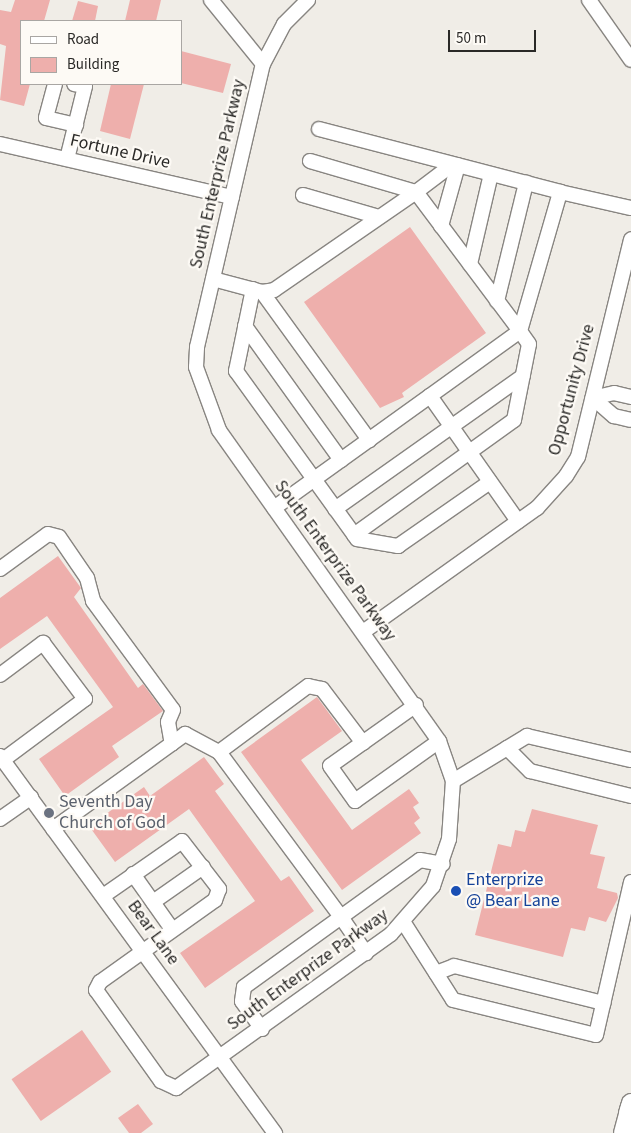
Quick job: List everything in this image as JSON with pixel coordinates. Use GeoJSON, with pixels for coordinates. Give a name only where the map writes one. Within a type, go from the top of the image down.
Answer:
{"type":"FeatureCollection","features":[{"type":"Feature","properties":{"kind":"street"},"geometry":{"type":"LineString","coordinates":[[212,0],[263,64]]}},
{"type":"Feature","properties":{"kind":"street","name":"South Enterprize Parkway"},"geometry":{"type":"LineString","coordinates":[[142,950],[100,982],[96,990],[155,1074],[168,1087],[176,1088],[366,953],[404,922],[426,897],[443,864],[452,821],[453,781],[439,741],[416,705],[219,430],[200,389],[197,347],[263,64],[284,24],[308,0]]}},
{"type":"Feature","properties":{"kind":"street"},"geometry":{"type":"LineString","coordinates":[[589,0],[626,43],[631,60]]}},
{"type":"Feature","properties":{"kind":"street"},"geometry":{"type":"LineString","coordinates":[[55,85],[46,118],[76,125]]}},
{"type":"Feature","properties":{"kind":"street"},"geometry":{"type":"LineString","coordinates":[[67,159],[85,86],[80,85]]}},
{"type":"Feature","properties":{"kind":"street"},"geometry":{"type":"LineString","coordinates":[[319,129],[560,192],[631,208]]}},
{"type":"Feature","properties":{"kind":"street","name":"Fortune Drive"},"geometry":{"type":"LineString","coordinates":[[0,144],[232,197]]}},
{"type":"Feature","properties":{"kind":"street"},"geometry":{"type":"LineString","coordinates":[[310,162],[416,192],[529,344],[514,420],[354,535]]}},
{"type":"Feature","properties":{"kind":"street"},"geometry":{"type":"LineString","coordinates":[[213,279],[257,291],[274,290],[456,165]]}},
{"type":"Feature","properties":{"kind":"street"},"geometry":{"type":"LineString","coordinates":[[442,226],[456,165]]}},
{"type":"Feature","properties":{"kind":"street"},"geometry":{"type":"LineString","coordinates":[[470,264],[491,174]]}},
{"type":"Feature","properties":{"kind":"street"},"geometry":{"type":"LineString","coordinates":[[497,301],[526,183]]}},
{"type":"Feature","properties":{"kind":"street"},"geometry":{"type":"LineString","coordinates":[[274,508],[520,331],[560,192]]}},
{"type":"Feature","properties":{"kind":"street"},"geometry":{"type":"LineString","coordinates":[[303,195],[379,217]]}},
{"type":"Feature","properties":{"kind":"street","name":"Opportunity Drive"},"geometry":{"type":"LineString","coordinates":[[364,632],[518,522],[551,495],[570,469],[625,288],[631,239]]}},
{"type":"Feature","properties":{"kind":"street"},"geometry":{"type":"LineString","coordinates":[[257,291],[245,326],[236,371],[354,535],[398,546],[490,482]]}},
{"type":"Feature","properties":{"kind":"street"},"geometry":{"type":"LineString","coordinates":[[257,291],[369,440]]}},
{"type":"Feature","properties":{"kind":"street"},"geometry":{"type":"LineString","coordinates":[[245,326],[341,460]]}},
{"type":"Feature","properties":{"kind":"street"},"geometry":{"type":"LineString","coordinates":[[335,509],[523,376]]}},
{"type":"Feature","properties":{"kind":"street"},"geometry":{"type":"LineString","coordinates":[[593,398],[614,393],[631,397]]}},
{"type":"Feature","properties":{"kind":"street"},"geometry":{"type":"LineString","coordinates":[[430,396],[518,522]]}},
{"type":"Feature","properties":{"kind":"street"},"geometry":{"type":"LineString","coordinates":[[593,398],[614,416],[631,420]]}},
{"type":"Feature","properties":{"kind":"street"},"geometry":{"type":"LineString","coordinates":[[0,568],[48,534],[60,537],[87,578],[93,601],[173,710],[168,722],[172,744]]}},
{"type":"Feature","properties":{"kind":"street"},"geometry":{"type":"LineString","coordinates":[[0,675],[43,643],[85,699],[1,758]]}},
{"type":"Feature","properties":{"kind":"street"},"geometry":{"type":"LineString","coordinates":[[220,752],[308,686],[322,689],[363,743]]}},
{"type":"Feature","properties":{"kind":"street"},"geometry":{"type":"LineString","coordinates":[[416,705],[330,766],[355,801],[439,741]]}},
{"type":"Feature","properties":{"kind":"street"},"geometry":{"type":"LineString","coordinates":[[53,829],[172,744],[192,734],[220,752],[366,953]]}},
{"type":"Feature","properties":{"kind":"street"},"geometry":{"type":"LineString","coordinates":[[453,781],[527,736],[538,736],[631,760]]}},
{"type":"Feature","properties":{"kind":"street"},"geometry":{"type":"LineString","coordinates":[[507,748],[530,771],[631,796]]}},
{"type":"Feature","properties":{"kind":"street","name":"Bear Lane"},"geometry":{"type":"LineString","coordinates":[[1,758],[275,1133]]}},
{"type":"Feature","properties":{"kind":"street"},"geometry":{"type":"LineString","coordinates":[[0,819],[31,797]]}},
{"type":"Feature","properties":{"kind":"street"},"geometry":{"type":"LineString","coordinates":[[103,896],[182,841],[203,866],[219,895],[142,950]]}},
{"type":"Feature","properties":{"kind":"street"},"geometry":{"type":"LineString","coordinates":[[262,1028],[242,1001],[244,987],[420,860],[443,864]]}},
{"type":"Feature","properties":{"kind":"street"},"geometry":{"type":"LineString","coordinates":[[153,902],[203,866]]}},
{"type":"Feature","properties":{"kind":"street"},"geometry":{"type":"LineString","coordinates":[[133,874],[172,929]]}},
{"type":"Feature","properties":{"kind":"street"},"geometry":{"type":"LineString","coordinates":[[404,922],[453,1000],[596,1035],[603,1003],[627,920],[631,882]]}},
{"type":"Feature","properties":{"kind":"street"},"geometry":{"type":"LineString","coordinates":[[436,973],[454,966],[603,1003]]}},
{"type":"Feature","properties":{"kind":"building"},"geometry":{"type":"Polygon","coordinates":[[[15,0],[50,0],[44,20],[20,20],[20,85],[30,85],[24,106],[0,100],[6,46],[0,44],[0,10],[11,12],[15,0]]]}},
{"type":"Feature","properties":{"kind":"building"},"geometry":{"type":"Polygon","coordinates":[[[130,0],[161,0],[156,20],[125,20],[130,0]]]}},
{"type":"Feature","properties":{"kind":"building"},"geometry":{"type":"Polygon","coordinates":[[[78,1],[98,6],[95,20],[72,20],[78,1]]]}},
{"type":"Feature","properties":{"kind":"building"},"geometry":{"type":"Polygon","coordinates":[[[182,51],[231,64],[223,93],[182,83],[182,51]]]}},
{"type":"Feature","properties":{"kind":"building"},"geometry":{"type":"Polygon","coordinates":[[[111,85],[144,85],[130,139],[100,131],[111,85]]]}},
{"type":"Feature","properties":{"kind":"building"},"geometry":{"type":"Polygon","coordinates":[[[410,227],[486,333],[402,393],[404,397],[380,408],[304,302],[410,227]]]}},
{"type":"Feature","properties":{"kind":"building"},"geometry":{"type":"Polygon","coordinates":[[[58,556],[81,588],[74,597],[138,688],[143,684],[163,711],[112,746],[119,757],[65,796],[39,759],[113,707],[47,616],[0,649],[0,598],[58,556]]]}},
{"type":"Feature","properties":{"kind":"building"},"geometry":{"type":"Polygon","coordinates":[[[317,697],[342,731],[301,760],[352,830],[409,789],[419,803],[413,807],[420,818],[414,823],[421,833],[342,890],[241,752],[317,697]]]}},
{"type":"Feature","properties":{"kind":"building"},"geometry":{"type":"Polygon","coordinates":[[[204,757],[224,784],[215,791],[281,881],[289,876],[314,911],[205,988],[180,953],[255,901],[189,809],[115,862],[89,826],[144,787],[150,796],[204,757]]]}},
{"type":"Feature","properties":{"kind":"building"},"geometry":{"type":"Polygon","coordinates":[[[532,809],[598,825],[590,854],[605,857],[597,888],[617,893],[618,898],[606,922],[589,917],[585,931],[571,928],[563,957],[475,935],[498,844],[511,847],[515,830],[525,832],[532,809]]]}},
{"type":"Feature","properties":{"kind":"building"},"geometry":{"type":"Polygon","coordinates":[[[82,1030],[111,1072],[41,1121],[12,1079],[82,1030]]]}},
{"type":"Feature","properties":{"kind":"building"},"geometry":{"type":"Polygon","coordinates":[[[138,1104],[153,1124],[141,1133],[129,1133],[118,1118],[138,1104]]]}},
{"type":"Feature","properties":{"kind":"place","name":"Seventh Day Church of God"},"geometry":{"type":"Point","coordinates":[49,813]}},
{"type":"Feature","properties":{"kind":"place","name":"Enterprize @ Bear Lane"},"geometry":{"type":"Point","coordinates":[456,891]}}]}
